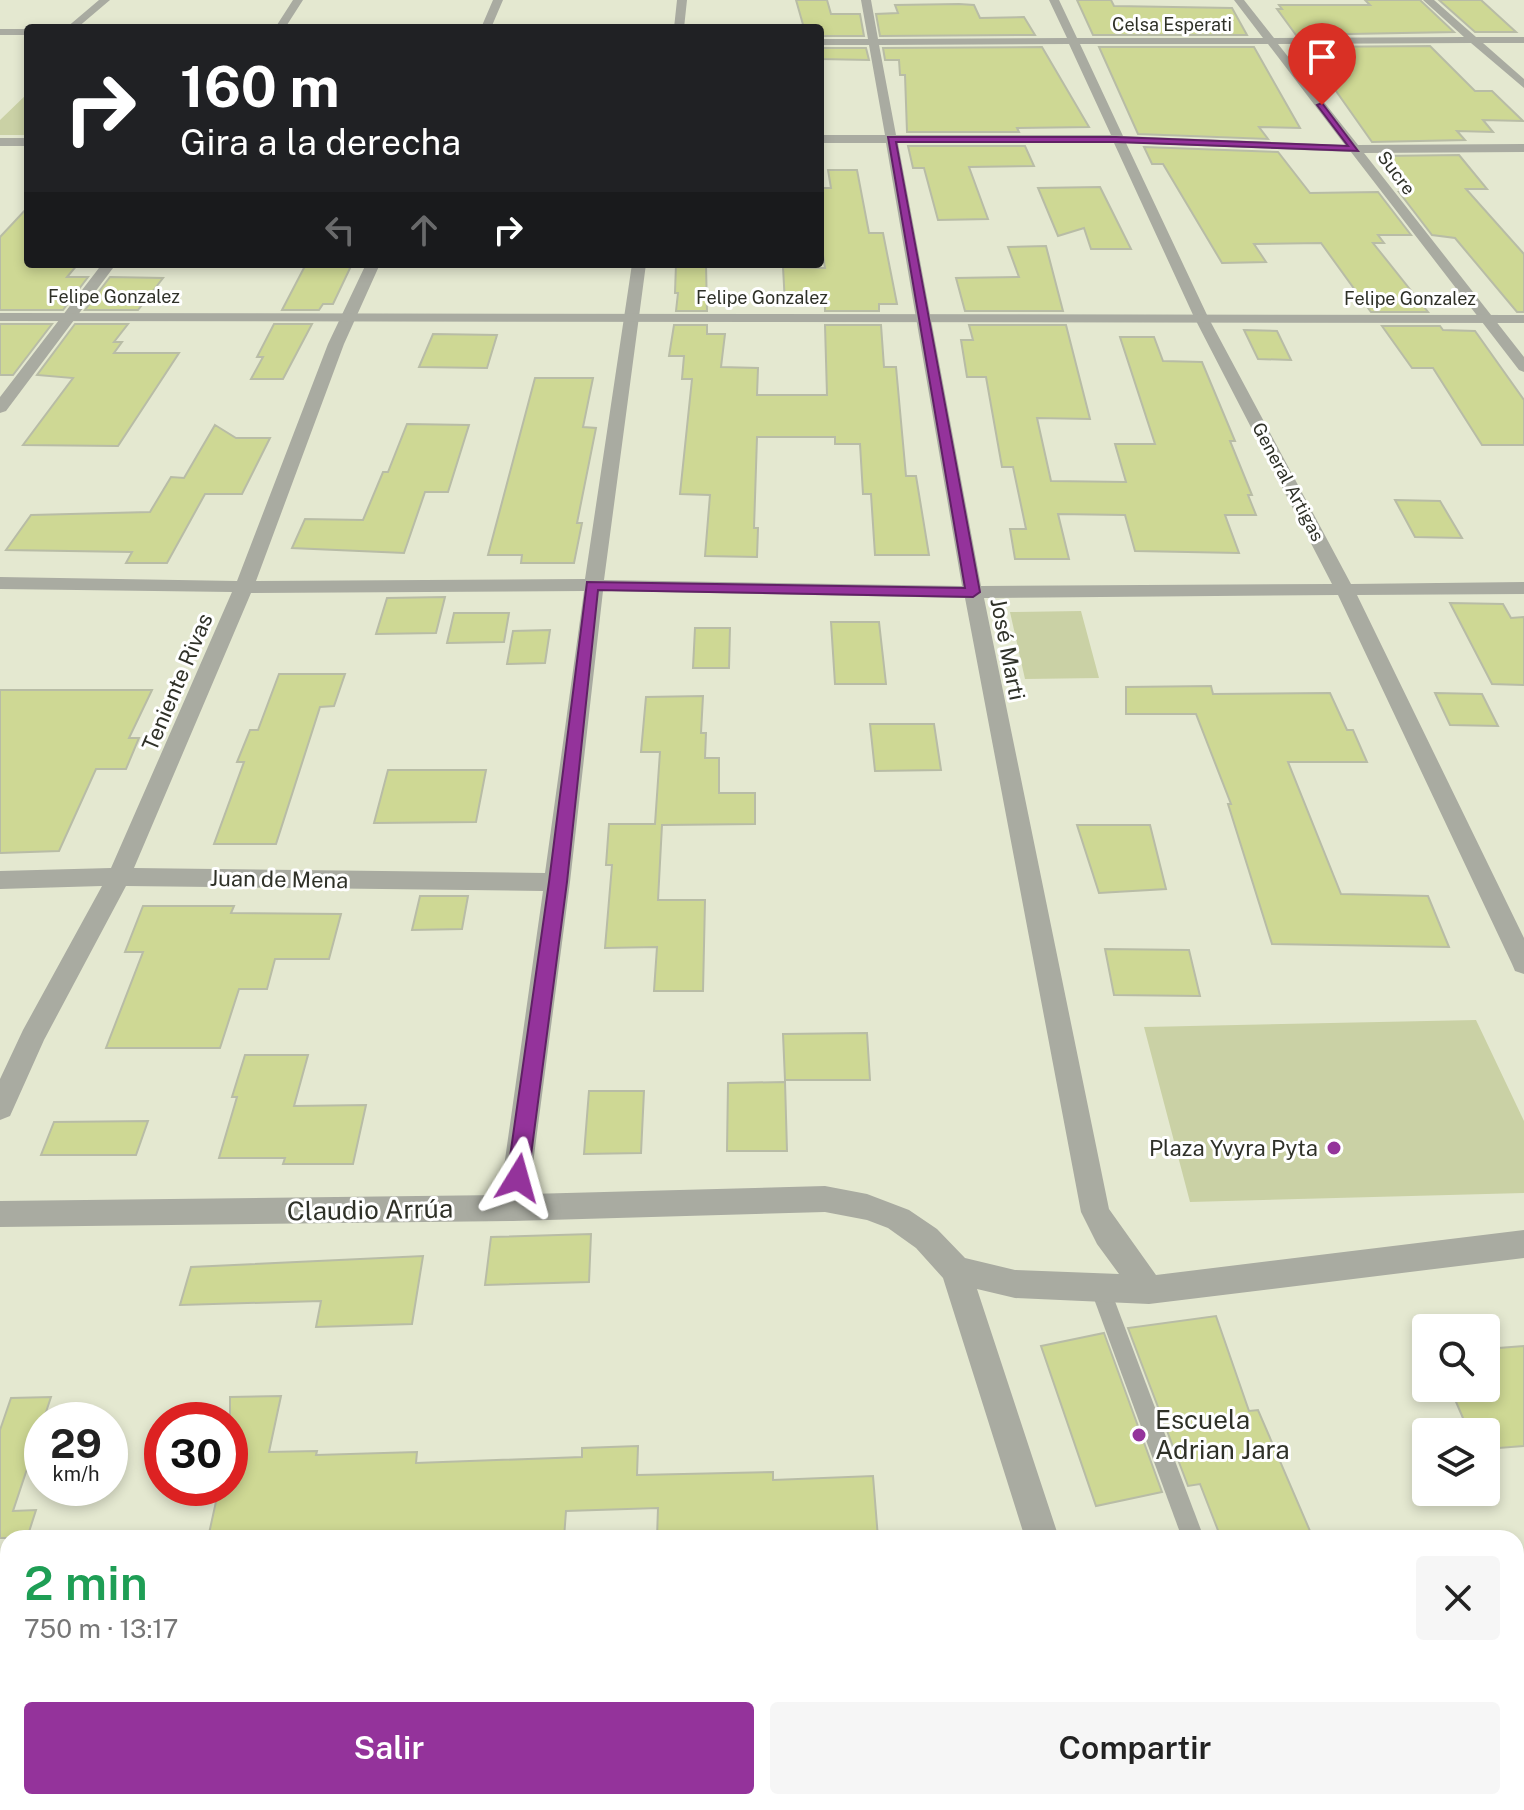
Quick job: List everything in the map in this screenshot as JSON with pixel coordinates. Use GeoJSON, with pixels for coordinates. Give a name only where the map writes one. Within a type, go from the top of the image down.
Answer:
{"type":"FeatureCollection","features":[{"type":"Feature","properties":{"kind":"street"},"geometry":{"type":"LineString","coordinates":[[76,24],[105,0]]}},
{"type":"Feature","properties":{"kind":"street"},"geometry":{"type":"LineString","coordinates":[[283,24],[298,0]]}},
{"type":"Feature","properties":{"kind":"street"},"geometry":{"type":"LineString","coordinates":[[488,24],[498,0]]}},
{"type":"Feature","properties":{"kind":"street"},"geometry":{"type":"LineString","coordinates":[[679,24],[682,0]]}},
{"type":"Feature","properties":{"kind":"street","name":"José Marti"},"geometry":{"type":"LineString","coordinates":[[866,0],[973,592],[1095,1212],[1107,1234],[1149,1290]]}},
{"type":"Feature","properties":{"kind":"street","name":"General Artigas"},"geometry":{"type":"LineString","coordinates":[[1054,0],[1201,317],[1345,590],[1524,964]]}},
{"type":"Feature","properties":{"kind":"street","name":"Sucre"},"geometry":{"type":"LineString","coordinates":[[1239,0],[1524,367]]}},
{"type":"Feature","properties":{"kind":"street"},"geometry":{"type":"LineString","coordinates":[[1428,0],[1524,85]]}},
{"type":"Feature","properties":{"kind":"street"},"geometry":{"type":"LineString","coordinates":[[0,32],[24,32]]}},
{"type":"Feature","properties":{"kind":"street","name":"Celsa Esperati"},"geometry":{"type":"LineString","coordinates":[[824,42],[1524,40]]}},
{"type":"Feature","properties":{"kind":"street"},"geometry":{"type":"LineString","coordinates":[[824,139],[1116,139],[1355,149],[1524,148]]}},
{"type":"Feature","properties":{"kind":"street"},"geometry":{"type":"LineString","coordinates":[[0,142],[24,142]]}},
{"type":"Feature","properties":{"kind":"street"},"geometry":{"type":"LineString","coordinates":[[0,408],[106,268]]}},
{"type":"Feature","properties":{"kind":"street","name":"Teniente Rivas"},"geometry":{"type":"LineString","coordinates":[[0,1108],[32,1038],[119,877],[244,587],[349,317],[371,268]]}},
{"type":"Feature","properties":{"kind":"street"},"geometry":{"type":"LineString","coordinates":[[513,1208],[558,882],[592,585],[638,268]]}},
{"type":"Feature","properties":{"kind":"street","name":"Felipe Gonzalez"},"geometry":{"type":"LineString","coordinates":[[0,317],[1524,319]]}},
{"type":"Feature","properties":{"kind":"street"},"geometry":{"type":"LineString","coordinates":[[0,583],[244,587],[592,585],[973,592],[1524,588]]}},
{"type":"Feature","properties":{"kind":"street","name":"Juan de Mena"},"geometry":{"type":"LineString","coordinates":[[0,880],[119,877],[558,882]]}},
{"type":"Feature","properties":{"kind":"street","name":"Claudio Arrúa"},"geometry":{"type":"LineString","coordinates":[[0,1214],[513,1208],[825,1199],[869,1206],[903,1219],[930,1240],[956,1270]]}},
{"type":"Feature","properties":{"kind":"street"},"geometry":{"type":"LineString","coordinates":[[956,1270],[1015,1284],[1149,1290],[1524,1244]]}},
{"type":"Feature","properties":{"kind":"street"},"geometry":{"type":"LineString","coordinates":[[956,1270],[1039,1530]]}},
{"type":"Feature","properties":{"kind":"lane"},"geometry":{"type":"LineString","coordinates":[[1100,1288],[1190,1530]]}},
{"type":"Feature","properties":{"kind":"green space"},"geometry":{"type":"Polygon","coordinates":[[[24,97],[24,135],[0,135],[0,120],[24,97]]]}},
{"type":"Feature","properties":{"kind":"green space"},"geometry":{"type":"Polygon","coordinates":[[[1081,611],[1099,678],[1025,679],[1010,612],[1081,611]]]}},
{"type":"Feature","properties":{"kind":"green space"},"geometry":{"type":"Polygon","coordinates":[[[1476,1020],[1524,1121],[1524,1193],[1190,1202],[1144,1027],[1476,1020]]]}},
{"type":"Feature","properties":{"kind":"building"},"geometry":{"type":"Polygon","coordinates":[[[796,0],[827,0],[831,14],[860,14],[864,36],[824,36],[824,24],[803,24],[796,0]]]}},
{"type":"Feature","properties":{"kind":"building"},"geometry":{"type":"Polygon","coordinates":[[[1077,0],[1111,0],[1114,6],[1232,8],[1247,35],[1093,35],[1077,0]]]}},
{"type":"Feature","properties":{"kind":"building"},"geometry":{"type":"Polygon","coordinates":[[[1365,0],[1420,0],[1454,32],[1296,35],[1277,9],[1282,9],[1279,5],[1370,5],[1365,0]]]}},
{"type":"Feature","properties":{"kind":"building"},"geometry":{"type":"Polygon","coordinates":[[[1439,0],[1481,0],[1516,32],[1475,32],[1439,0]]]}},
{"type":"Feature","properties":{"kind":"building"},"geometry":{"type":"Polygon","coordinates":[[[895,5],[974,5],[980,18],[1024,17],[1035,35],[880,36],[876,14],[898,13],[895,5]]]}},
{"type":"Feature","properties":{"kind":"building"},"geometry":{"type":"Polygon","coordinates":[[[1430,46],[1475,91],[1492,91],[1523,121],[1483,120],[1493,132],[1457,131],[1465,140],[1372,142],[1305,47],[1430,46]]]}},
{"type":"Feature","properties":{"kind":"building"},"geometry":{"type":"Polygon","coordinates":[[[1042,47],[1089,127],[1017,128],[1019,132],[907,132],[905,75],[900,75],[899,60],[885,60],[883,48],[1042,47]]]}},
{"type":"Feature","properties":{"kind":"building"},"geometry":{"type":"Polygon","coordinates":[[[1099,47],[1254,47],[1300,128],[1259,127],[1268,139],[1138,134],[1099,47]]]}},
{"type":"Feature","properties":{"kind":"building"},"geometry":{"type":"Polygon","coordinates":[[[824,48],[866,48],[869,60],[824,59],[824,48]]]}},
{"type":"Feature","properties":{"kind":"building"},"geometry":{"type":"Polygon","coordinates":[[[908,146],[1025,146],[1034,166],[969,167],[988,219],[938,220],[924,168],[913,168],[908,146]]]}},
{"type":"Feature","properties":{"kind":"building"},"geometry":{"type":"Polygon","coordinates":[[[1144,147],[1278,152],[1310,193],[1378,192],[1411,235],[1378,235],[1384,243],[1373,243],[1428,312],[1371,312],[1321,243],[1254,244],[1266,262],[1222,263],[1163,164],[1152,164],[1144,147]]]}},
{"type":"Feature","properties":{"kind":"building"},"geometry":{"type":"Polygon","coordinates":[[[1459,155],[1487,189],[1466,189],[1524,254],[1524,312],[1517,312],[1455,238],[1432,235],[1399,192],[1407,192],[1382,156],[1459,155]]]}},
{"type":"Feature","properties":{"kind":"building"},"geometry":{"type":"Polygon","coordinates":[[[828,170],[857,170],[869,233],[883,233],[897,304],[879,304],[879,311],[825,311],[825,304],[785,304],[783,268],[825,268],[824,188],[831,188],[828,170]]]}},
{"type":"Feature","properties":{"kind":"building"},"geometry":{"type":"Polygon","coordinates":[[[1100,187],[1131,249],[1091,249],[1084,228],[1058,236],[1038,188],[1100,187]]]}},
{"type":"Feature","properties":{"kind":"building"},"geometry":{"type":"Polygon","coordinates":[[[24,211],[24,268],[75,268],[67,277],[88,277],[63,310],[0,310],[0,237],[24,211]]]}},
{"type":"Feature","properties":{"kind":"building"},"geometry":{"type":"Polygon","coordinates":[[[1046,246],[1063,311],[965,311],[956,278],[1019,277],[1008,247],[1046,246]]]}},
{"type":"Feature","properties":{"kind":"building"},"geometry":{"type":"Polygon","coordinates":[[[304,268],[350,268],[333,304],[323,304],[319,310],[282,310],[304,268]]]}},
{"type":"Feature","properties":{"kind":"building"},"geometry":{"type":"Polygon","coordinates":[[[676,268],[706,268],[707,311],[676,311],[678,293],[675,293],[676,268]]]}},
{"type":"Feature","properties":{"kind":"building"},"geometry":{"type":"Polygon","coordinates":[[[110,277],[163,278],[138,310],[85,310],[110,277]]]}},
{"type":"Feature","properties":{"kind":"building"},"geometry":{"type":"Polygon","coordinates":[[[0,324],[52,324],[13,375],[0,375],[0,324]]]}},
{"type":"Feature","properties":{"kind":"building"},"geometry":{"type":"Polygon","coordinates":[[[75,324],[128,324],[114,342],[122,342],[114,353],[179,353],[118,446],[23,445],[73,378],[37,375],[75,324]]]}},
{"type":"Feature","properties":{"kind":"building"},"geometry":{"type":"Polygon","coordinates":[[[274,324],[312,324],[283,379],[251,379],[263,357],[257,357],[274,324]]]}},
{"type":"Feature","properties":{"kind":"building"},"geometry":{"type":"Polygon","coordinates":[[[674,325],[707,325],[707,334],[725,334],[721,367],[758,368],[757,395],[827,395],[825,325],[881,325],[884,367],[896,367],[906,476],[916,476],[929,555],[875,555],[871,494],[863,494],[860,444],[835,444],[835,437],[757,437],[754,528],[758,528],[757,557],[705,556],[710,495],[680,494],[692,379],[682,379],[684,356],[669,356],[674,325]]]}},
{"type":"Feature","properties":{"kind":"building"},"geometry":{"type":"Polygon","coordinates":[[[969,325],[1066,325],[1090,419],[1037,418],[1051,481],[1126,482],[1115,444],[1155,444],[1120,337],[1154,337],[1163,361],[1202,362],[1235,441],[1230,441],[1252,495],[1248,495],[1256,515],[1225,515],[1239,553],[1135,551],[1125,515],[1058,514],[1069,559],[1015,559],[1010,529],[1026,529],[1013,467],[1002,467],[986,377],[967,377],[961,340],[973,340],[969,325]]]}},
{"type":"Feature","properties":{"kind":"building"},"geometry":{"type":"Polygon","coordinates":[[[1382,326],[1440,326],[1443,330],[1475,331],[1524,400],[1524,445],[1482,445],[1433,368],[1412,368],[1382,326]]]}},
{"type":"Feature","properties":{"kind":"building"},"geometry":{"type":"Polygon","coordinates":[[[1244,330],[1277,331],[1291,360],[1258,359],[1244,330]]]}},
{"type":"Feature","properties":{"kind":"building"},"geometry":{"type":"Polygon","coordinates":[[[433,334],[497,335],[487,368],[419,367],[433,334]]]}},
{"type":"Feature","properties":{"kind":"building"},"geometry":{"type":"Polygon","coordinates":[[[535,378],[593,378],[583,427],[596,428],[577,523],[582,523],[574,563],[521,563],[522,555],[488,555],[535,378]]]}},
{"type":"Feature","properties":{"kind":"building"},"geometry":{"type":"Polygon","coordinates":[[[407,424],[469,425],[448,492],[425,492],[404,553],[292,548],[305,519],[363,520],[383,472],[388,472],[407,424]]]}},
{"type":"Feature","properties":{"kind":"building"},"geometry":{"type":"Polygon","coordinates":[[[215,425],[236,438],[270,438],[242,494],[205,494],[167,563],[126,563],[132,552],[6,550],[31,515],[150,512],[171,477],[184,478],[215,425]]]}},
{"type":"Feature","properties":{"kind":"building"},"geometry":{"type":"Polygon","coordinates":[[[1395,500],[1440,501],[1462,538],[1415,537],[1395,500]]]}},
{"type":"Feature","properties":{"kind":"building"},"geometry":{"type":"Polygon","coordinates":[[[445,597],[436,633],[376,634],[387,598],[445,597]]]}},
{"type":"Feature","properties":{"kind":"building"},"geometry":{"type":"Polygon","coordinates":[[[1450,603],[1503,604],[1511,618],[1524,617],[1524,685],[1492,684],[1450,603]]]}},
{"type":"Feature","properties":{"kind":"building"},"geometry":{"type":"Polygon","coordinates":[[[454,613],[509,613],[504,642],[447,643],[454,613]]]}},
{"type":"Feature","properties":{"kind":"building"},"geometry":{"type":"Polygon","coordinates":[[[831,622],[879,622],[886,684],[835,684],[831,622]]]}},
{"type":"Feature","properties":{"kind":"building"},"geometry":{"type":"Polygon","coordinates":[[[695,628],[730,628],[729,668],[693,668],[695,628]]]}},
{"type":"Feature","properties":{"kind":"building"},"geometry":{"type":"Polygon","coordinates":[[[550,630],[545,663],[507,664],[513,631],[550,630]]]}},
{"type":"Feature","properties":{"kind":"building"},"geometry":{"type":"Polygon","coordinates":[[[279,674],[345,674],[334,706],[320,707],[276,844],[214,844],[244,762],[237,762],[250,730],[258,730],[279,674]]]}},
{"type":"Feature","properties":{"kind":"building"},"geometry":{"type":"Polygon","coordinates":[[[1211,686],[1213,694],[1330,693],[1347,730],[1353,730],[1367,762],[1288,762],[1341,894],[1428,896],[1449,947],[1272,944],[1228,804],[1231,804],[1196,714],[1126,714],[1126,687],[1211,686]]]}},
{"type":"Feature","properties":{"kind":"building"},"geometry":{"type":"Polygon","coordinates":[[[0,690],[152,690],[129,738],[139,738],[126,769],[96,769],[59,851],[0,853],[0,690]]]}},
{"type":"Feature","properties":{"kind":"building"},"geometry":{"type":"Polygon","coordinates":[[[1435,693],[1482,694],[1498,726],[1450,725],[1435,693]]]}},
{"type":"Feature","properties":{"kind":"building"},"geometry":{"type":"Polygon","coordinates":[[[703,696],[701,733],[706,733],[705,758],[719,758],[719,793],[755,793],[755,824],[662,825],[658,900],[705,900],[703,991],[654,991],[657,947],[605,948],[612,865],[606,865],[609,824],[655,824],[660,752],[641,752],[646,697],[703,696]]]}},
{"type":"Feature","properties":{"kind":"building"},"geometry":{"type":"Polygon","coordinates":[[[870,724],[934,724],[941,770],[875,771],[870,724]]]}},
{"type":"Feature","properties":{"kind":"building"},"geometry":{"type":"Polygon","coordinates":[[[388,770],[486,770],[476,822],[374,823],[388,770]]]}},
{"type":"Feature","properties":{"kind":"building"},"geometry":{"type":"Polygon","coordinates":[[[1077,825],[1150,825],[1166,889],[1099,893],[1077,825]]]}},
{"type":"Feature","properties":{"kind":"building"},"geometry":{"type":"Polygon","coordinates":[[[420,896],[468,896],[462,929],[412,930],[420,896]]]}},
{"type":"Feature","properties":{"kind":"building"},"geometry":{"type":"Polygon","coordinates":[[[143,906],[234,906],[231,913],[341,914],[329,959],[275,959],[267,989],[239,989],[220,1048],[106,1048],[143,952],[125,952],[143,906]]]}},
{"type":"Feature","properties":{"kind":"building"},"geometry":{"type":"Polygon","coordinates":[[[1105,949],[1189,950],[1200,996],[1114,995],[1105,949]]]}},
{"type":"Feature","properties":{"kind":"building"},"geometry":{"type":"Polygon","coordinates":[[[867,1033],[870,1080],[785,1080],[783,1034],[867,1033]]]}},
{"type":"Feature","properties":{"kind":"building"},"geometry":{"type":"Polygon","coordinates":[[[245,1055],[308,1055],[294,1106],[366,1105],[353,1164],[283,1164],[285,1158],[219,1158],[237,1097],[232,1097],[245,1055]]]}},
{"type":"Feature","properties":{"kind":"building"},"geometry":{"type":"Polygon","coordinates":[[[785,1082],[787,1151],[727,1151],[728,1083],[785,1082]]]}},
{"type":"Feature","properties":{"kind":"building"},"geometry":{"type":"Polygon","coordinates":[[[589,1091],[644,1091],[641,1153],[584,1154],[589,1091]]]}},
{"type":"Feature","properties":{"kind":"building"},"geometry":{"type":"Polygon","coordinates":[[[148,1121],[136,1155],[41,1155],[54,1122],[148,1121]]]}},
{"type":"Feature","properties":{"kind":"building"},"geometry":{"type":"Polygon","coordinates":[[[591,1234],[589,1282],[485,1285],[491,1237],[591,1234]]]}},
{"type":"Feature","properties":{"kind":"building"},"geometry":{"type":"Polygon","coordinates":[[[423,1256],[412,1324],[316,1327],[321,1301],[180,1305],[191,1267],[423,1256]]]}},
{"type":"Feature","properties":{"kind":"building"},"geometry":{"type":"Polygon","coordinates":[[[1216,1316],[1249,1411],[1258,1410],[1310,1530],[1218,1530],[1200,1484],[1188,1486],[1128,1328],[1216,1316]]]}},
{"type":"Feature","properties":{"kind":"building"},"geometry":{"type":"Polygon","coordinates":[[[1104,1333],[1162,1492],[1096,1506],[1041,1346],[1104,1333]]]}},
{"type":"Feature","properties":{"kind":"building"},"geometry":{"type":"Polygon","coordinates":[[[1524,1346],[1524,1446],[1500,1448],[1500,1418],[1463,1418],[1456,1402],[1500,1402],[1500,1348],[1524,1346]]]}},
{"type":"Feature","properties":{"kind":"building"},"geometry":{"type":"Polygon","coordinates":[[[281,1396],[269,1452],[317,1451],[316,1455],[417,1452],[416,1463],[582,1457],[582,1448],[638,1446],[637,1475],[773,1472],[773,1480],[873,1476],[877,1530],[657,1530],[658,1508],[566,1511],[565,1530],[210,1530],[215,1506],[248,1506],[248,1402],[230,1402],[230,1397],[281,1396]]]}},
{"type":"Feature","properties":{"kind":"building"},"geometry":{"type":"Polygon","coordinates":[[[51,1397],[49,1402],[24,1402],[24,1478],[13,1511],[36,1510],[30,1530],[0,1530],[0,1430],[11,1398],[51,1397]]]}},
{"type":"Feature","properties":{"kind":"place","name":"Plaza Yvyra Pyta"},"geometry":{"type":"Point","coordinates":[1334,1148]}},
{"type":"Feature","properties":{"kind":"place","name":"Escuela Adrian Jara"},"geometry":{"type":"Point","coordinates":[1139,1435]}},
{"type":"Feature","properties":{"kind":"route"},"geometry":{"type":"LineString","coordinates":[[518,1178],[558,882],[592,585],[973,592],[891,139],[1116,139],[1355,149],[1322,105]]}}]}
